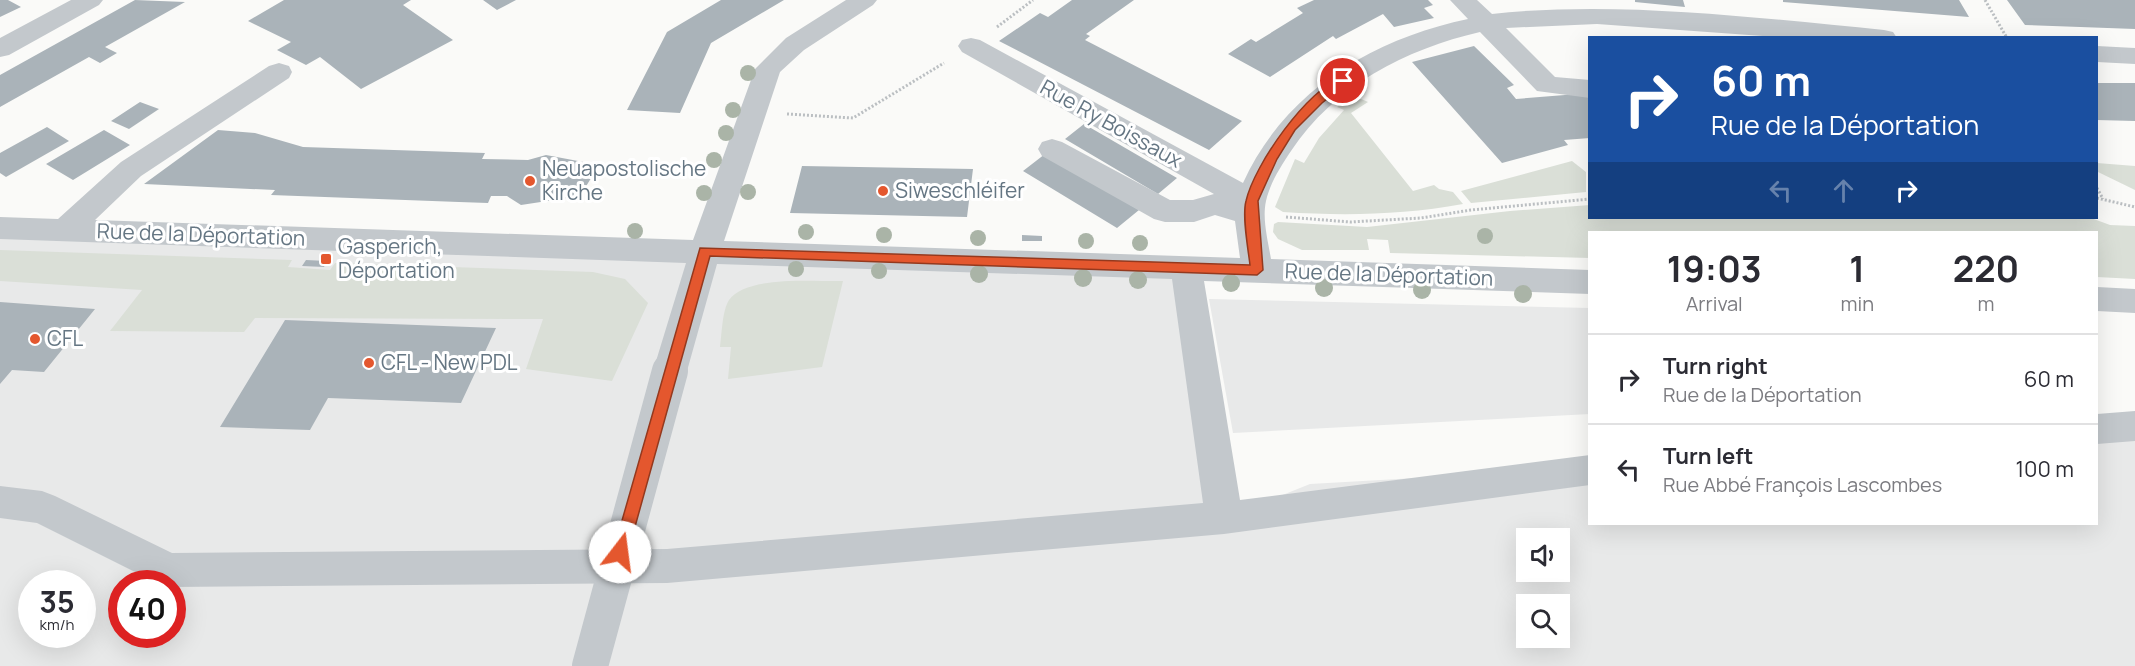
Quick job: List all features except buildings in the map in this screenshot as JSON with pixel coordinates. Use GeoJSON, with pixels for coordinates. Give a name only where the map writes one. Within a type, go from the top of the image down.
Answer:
{"type":"FeatureCollection","features":[{"type":"Feature","properties":{"kind":"street"},"geometry":{"type":"LineString","coordinates":[[0,49],[90,0]]}},
{"type":"Feature","properties":{"kind":"street"},"geometry":{"type":"LineString","coordinates":[[590,666],[705,251],[768,69],[795,44],[864,0]]}},
{"type":"Feature","properties":{"kind":"street"},"geometry":{"type":"LineString","coordinates":[[1463,0],[1547,85],[1588,90]]}},
{"type":"Feature","properties":{"kind":"street"},"geometry":{"type":"LineString","coordinates":[[1257,270],[1251,208],[1271,158],[1291,128],[1318,100],[1356,71],[1410,45],[1461,26],[1546,16],[1609,17],[1858,36]]}},
{"type":"Feature","properties":{"kind":"street","name":"Rue Ry Boissaux"},"geometry":{"type":"LineString","coordinates":[[971,46],[1251,208]]}},
{"type":"Feature","properties":{"kind":"street"},"geometry":{"type":"LineString","coordinates":[[2098,54],[2135,56]]}},
{"type":"Feature","properties":{"kind":"street"},"geometry":{"type":"LineString","coordinates":[[65,230],[131,169],[279,72]]}},
{"type":"Feature","properties":{"kind":"street"},"geometry":{"type":"LineString","coordinates":[[1052,149],[1165,211],[1194,211],[1215,204],[1251,208]]}},
{"type":"Feature","properties":{"kind":"street","name":"Rue de la Déportation"},"geometry":{"type":"LineString","coordinates":[[0,228],[1588,282]]}},
{"type":"Feature","properties":{"kind":"street"},"geometry":{"type":"LineString","coordinates":[[1186,268],[1224,518]]}},
{"type":"Feature","properties":{"kind":"street"},"geometry":{"type":"LineString","coordinates":[[2098,299],[2135,301]]}},
{"type":"Feature","properties":{"kind":"street"},"geometry":{"type":"LineString","coordinates":[[2098,429],[2135,426]]}},
{"type":"Feature","properties":{"kind":"street"},"geometry":{"type":"LineString","coordinates":[[0,502],[42,507],[169,570],[667,566],[1224,518],[1588,470]]}},
{"type":"Feature","properties":{"kind":"path"},"geometry":{"type":"LineString","coordinates":[[753,112],[853,118],[971,46],[1033,0]]}},
{"type":"Feature","properties":{"kind":"path"},"geometry":{"type":"LineString","coordinates":[[1985,0],[2006,36]]}},
{"type":"Feature","properties":{"kind":"path"},"geometry":{"type":"LineString","coordinates":[[2098,190],[2103,199]]}},
{"type":"Feature","properties":{"kind":"path"},"geometry":{"type":"LineString","coordinates":[[2098,198],[2135,207]]}},
{"type":"Feature","properties":{"kind":"path"},"geometry":{"type":"LineString","coordinates":[[1251,208],[1350,222],[1421,218],[1471,210],[1588,199]]}},
{"type":"Feature","properties":{"kind":"shaded area"},"geometry":{"type":"Polygon","coordinates":[[[1350,94],[1368,102],[1351,113],[1413,191],[1434,185],[1439,189],[1453,192],[1463,204],[1396,212],[1351,214],[1283,212],[1275,207],[1295,159],[1304,163],[1319,138],[1344,110],[1337,107],[1350,94]]]}},
{"type":"Feature","properties":{"kind":"shaded area"},"geometry":{"type":"Polygon","coordinates":[[[1572,161],[1586,172],[1586,192],[1471,203],[1461,191],[1572,161]]]}},
{"type":"Feature","properties":{"kind":"shaded area"},"geometry":{"type":"Polygon","coordinates":[[[2098,163],[2135,166],[2135,190],[2098,172],[2098,163]]]}},
{"type":"Feature","properties":{"kind":"shaded area"},"geometry":{"type":"Polygon","coordinates":[[[1588,205],[1588,219],[2094,219],[2110,225],[2135,226],[2135,279],[2098,277],[2098,231],[1588,231],[1588,258],[1390,253],[1388,240],[1367,239],[1369,250],[1302,250],[1278,239],[1273,232],[1274,224],[1278,222],[1367,227],[1510,211],[1588,205]]]}},
{"type":"Feature","properties":{"kind":"shaded area"},"geometry":{"type":"Polygon","coordinates":[[[0,228],[1186,268],[1225,518],[1310,484],[1588,468],[1588,525],[2098,525],[2098,438],[2135,436],[2135,666],[0,666],[0,228]]]}},
{"type":"Feature","properties":{"kind":"shaded area"},"geometry":{"type":"Polygon","coordinates":[[[0,250],[292,260],[288,267],[330,270],[335,263],[593,272],[625,279],[648,303],[612,381],[526,369],[543,319],[255,318],[244,332],[110,331],[142,290],[0,281],[0,250]]]}},
{"type":"Feature","properties":{"kind":"shaded area"},"geometry":{"type":"Polygon","coordinates":[[[843,281],[822,367],[728,379],[731,347],[720,347],[725,310],[729,300],[738,292],[766,283],[843,281]]]}},
{"type":"Feature","properties":{"kind":"shaded area"},"geometry":{"type":"Polygon","coordinates":[[[1209,299],[1588,308],[1588,414],[1233,433],[1209,299]]]}},
{"type":"Feature","properties":{"kind":"place","name":"Neuapostolische Kirche"},"geometry":{"type":"Point","coordinates":[530,181]}},
{"type":"Feature","properties":{"kind":"place","name":"Siweschléifer"},"geometry":{"type":"Point","coordinates":[883,191]}},
{"type":"Feature","properties":{"kind":"place","name":"Gasperich, Déportation"},"geometry":{"type":"Point","coordinates":[326,259]}},
{"type":"Feature","properties":{"kind":"place","name":"CFL"},"geometry":{"type":"Point","coordinates":[35,339]}},
{"type":"Feature","properties":{"kind":"place","name":"CFL - New PDL"},"geometry":{"type":"Point","coordinates":[369,363]}},
{"type":"Feature","properties":{"kind":"route"},"geometry":{"type":"LineString","coordinates":[[620,552],[705,251],[1257,270],[1251,201],[1271,158],[1291,128],[1318,100],[1343,81]]}}]}
